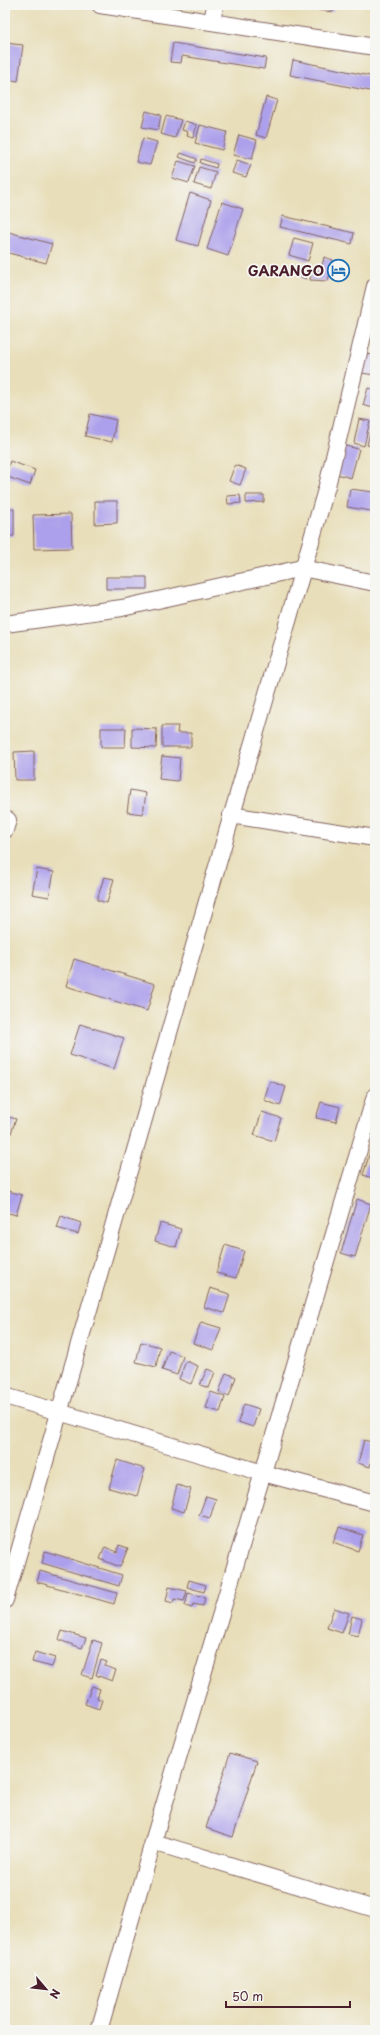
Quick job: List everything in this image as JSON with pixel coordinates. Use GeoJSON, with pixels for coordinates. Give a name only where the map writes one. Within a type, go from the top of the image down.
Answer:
{"type":"FeatureCollection","features":[{"type":"Feature","properties":{"kind":"street"},"geometry":{"type":"LineString","coordinates":[[100,5],[375,47]]}},
{"type":"Feature","properties":{"kind":"street"},"geometry":{"type":"LineString","coordinates":[[212,22],[215,5]]}},
{"type":"Feature","properties":{"kind":"street"},"geometry":{"type":"LineString","coordinates":[[5,1600],[58,1412],[327,486],[374,292]]}},
{"type":"Feature","properties":{"kind":"street"},"geometry":{"type":"LineString","coordinates":[[5,624],[122,608],[302,568],[375,583]]}},
{"type":"Feature","properties":{"kind":"street"},"geometry":{"type":"LineString","coordinates":[[231,815],[375,838]]}},
{"type":"Feature","properties":{"kind":"street"},"geometry":{"type":"LineString","coordinates":[[100,2026],[153,1842],[374,1100]]}},
{"type":"Feature","properties":{"kind":"street"},"geometry":{"type":"LineString","coordinates":[[5,1396],[263,1473],[375,1503]]}},
{"type":"Feature","properties":{"kind":"street"},"geometry":{"type":"LineString","coordinates":[[153,1842],[375,1909]]}},
{"type":"Feature","properties":{"kind":"building"},"geometry":{"type":"Polygon","coordinates":[[[318,5],[334,5],[333,12],[318,10],[318,5]]]}},
{"type":"Feature","properties":{"kind":"building"},"geometry":{"type":"Polygon","coordinates":[[[5,43],[23,45],[18,81],[5,79],[5,43]]]}},
{"type":"Feature","properties":{"kind":"building"},"geometry":{"type":"Polygon","coordinates":[[[173,43],[266,58],[264,69],[182,56],[181,63],[170,62],[173,43]]]}},
{"type":"Feature","properties":{"kind":"building"},"geometry":{"type":"Polygon","coordinates":[[[293,60],[375,77],[375,92],[290,75],[293,60]]]}},
{"type":"Feature","properties":{"kind":"building"},"geometry":{"type":"Polygon","coordinates":[[[266,97],[277,100],[266,138],[256,135],[266,97]]]}},
{"type":"Feature","properties":{"kind":"building"},"geometry":{"type":"Polygon","coordinates":[[[146,111],[161,115],[158,130],[142,127],[146,111]]]}},
{"type":"Feature","properties":{"kind":"building"},"geometry":{"type":"Polygon","coordinates":[[[166,116],[181,120],[175,138],[161,134],[166,116]]]}},
{"type":"Feature","properties":{"kind":"building"},"geometry":{"type":"Polygon","coordinates":[[[185,121],[197,125],[193,138],[187,136],[188,132],[182,130],[185,121]]]}},
{"type":"Feature","properties":{"kind":"building"},"geometry":{"type":"Polygon","coordinates":[[[200,125],[227,132],[222,150],[195,143],[200,125]]]}},
{"type":"Feature","properties":{"kind":"building"},"geometry":{"type":"Polygon","coordinates":[[[239,135],[257,140],[252,159],[233,155],[239,135]]]}},
{"type":"Feature","properties":{"kind":"building"},"geometry":{"type":"Polygon","coordinates":[[[143,138],[157,142],[150,165],[136,162],[143,138]]]}},
{"type":"Feature","properties":{"kind":"building"},"geometry":{"type":"Polygon","coordinates":[[[181,153],[197,159],[195,163],[179,157],[181,153]]]}},
{"type":"Feature","properties":{"kind":"building"},"geometry":{"type":"Polygon","coordinates":[[[201,159],[217,164],[216,168],[200,163],[201,159]]]}},
{"type":"Feature","properties":{"kind":"building"},"geometry":{"type":"Polygon","coordinates":[[[237,160],[251,165],[246,177],[232,173],[237,160]]]}},
{"type":"Feature","properties":{"kind":"building"},"geometry":{"type":"Polygon","coordinates":[[[178,161],[195,166],[189,183],[172,178],[178,161]]]}},
{"type":"Feature","properties":{"kind":"building"},"geometry":{"type":"Polygon","coordinates":[[[199,167],[216,172],[211,189],[194,184],[199,167]]]}},
{"type":"Feature","properties":{"kind":"building"},"geometry":{"type":"Polygon","coordinates":[[[190,193],[211,200],[198,246],[176,240],[190,193]]]}},
{"type":"Feature","properties":{"kind":"building"},"geometry":{"type":"Polygon","coordinates":[[[222,202],[243,209],[228,256],[207,249],[222,202]]]}},
{"type":"Feature","properties":{"kind":"building"},"geometry":{"type":"Polygon","coordinates":[[[283,216],[354,233],[352,244],[280,227],[283,216]]]}},
{"type":"Feature","properties":{"kind":"building"},"geometry":{"type":"Polygon","coordinates":[[[5,231],[52,244],[46,263],[5,252],[5,231]]]}},
{"type":"Feature","properties":{"kind":"building"},"geometry":{"type":"Polygon","coordinates":[[[294,238],[313,243],[308,261],[289,255],[294,238]]]}},
{"type":"Feature","properties":{"kind":"building"},"geometry":{"type":"Polygon","coordinates":[[[324,257],[333,260],[328,281],[310,280],[311,272],[321,271],[324,257]]]}},
{"type":"Feature","properties":{"kind":"building"},"geometry":{"type":"Polygon","coordinates":[[[303,271],[307,272],[306,279],[301,277],[303,271]]]}},
{"type":"Feature","properties":{"kind":"building"},"geometry":{"type":"Polygon","coordinates":[[[364,354],[375,355],[375,375],[361,373],[364,354]]]}},
{"type":"Feature","properties":{"kind":"building"},"geometry":{"type":"Polygon","coordinates":[[[368,388],[375,390],[373,408],[363,405],[368,388]]]}},
{"type":"Feature","properties":{"kind":"building"},"geometry":{"type":"Polygon","coordinates":[[[90,414],[116,420],[112,442],[85,436],[90,414]]]}},
{"type":"Feature","properties":{"kind":"building"},"geometry":{"type":"Polygon","coordinates":[[[359,419],[370,421],[364,446],[354,443],[359,419]]]}},
{"type":"Feature","properties":{"kind":"building"},"geometry":{"type":"Polygon","coordinates":[[[370,433],[375,435],[375,447],[367,445],[370,433]]]}},
{"type":"Feature","properties":{"kind":"building"},"geometry":{"type":"Polygon","coordinates":[[[345,446],[359,449],[351,478],[337,474],[345,446]]]}},
{"type":"Feature","properties":{"kind":"building"},"geometry":{"type":"Polygon","coordinates":[[[10,461],[35,470],[30,485],[5,476],[10,461]]]}},
{"type":"Feature","properties":{"kind":"building"},"geometry":{"type":"Polygon","coordinates":[[[235,465],[246,469],[240,485],[229,481],[235,465]]]}},
{"type":"Feature","properties":{"kind":"building"},"geometry":{"type":"Polygon","coordinates":[[[350,489],[374,492],[371,511],[347,507],[350,489]]]}},
{"type":"Feature","properties":{"kind":"building"},"geometry":{"type":"Polygon","coordinates":[[[240,495],[241,503],[228,504],[227,496],[240,495]]]}},
{"type":"Feature","properties":{"kind":"building"},"geometry":{"type":"Polygon","coordinates":[[[246,495],[264,495],[264,502],[246,503],[246,495]]]}},
{"type":"Feature","properties":{"kind":"building"},"geometry":{"type":"Polygon","coordinates":[[[95,501],[117,501],[117,523],[95,524],[95,501]]]}},
{"type":"Feature","properties":{"kind":"building"},"geometry":{"type":"Polygon","coordinates":[[[5,509],[14,509],[14,536],[5,536],[5,509]]]}},
{"type":"Feature","properties":{"kind":"building"},"geometry":{"type":"Polygon","coordinates":[[[71,514],[72,548],[34,549],[33,515],[71,514]]]}},
{"type":"Feature","properties":{"kind":"building"},"geometry":{"type":"Polygon","coordinates":[[[106,577],[147,577],[147,589],[106,589],[106,577]]]}},
{"type":"Feature","properties":{"kind":"building"},"geometry":{"type":"Polygon","coordinates":[[[162,726],[178,726],[177,733],[191,733],[191,747],[162,747],[162,726]]]}},
{"type":"Feature","properties":{"kind":"building"},"geometry":{"type":"Polygon","coordinates":[[[101,728],[126,728],[125,747],[101,747],[101,728]]]}},
{"type":"Feature","properties":{"kind":"building"},"geometry":{"type":"Polygon","coordinates":[[[132,728],[157,729],[156,748],[132,747],[132,728]]]}},
{"type":"Feature","properties":{"kind":"building"},"geometry":{"type":"Polygon","coordinates":[[[34,751],[34,780],[15,780],[14,752],[34,751]]]}},
{"type":"Feature","properties":{"kind":"building"},"geometry":{"type":"Polygon","coordinates":[[[162,756],[180,758],[178,781],[159,779],[162,756]]]}},
{"type":"Feature","properties":{"kind":"building"},"geometry":{"type":"Polygon","coordinates":[[[130,790],[146,793],[143,814],[127,812],[130,790]]]}},
{"type":"Feature","properties":{"kind":"building"},"geometry":{"type":"Polygon","coordinates":[[[37,869],[54,872],[49,897],[32,894],[37,869]]]}},
{"type":"Feature","properties":{"kind":"building"},"geometry":{"type":"Polygon","coordinates":[[[104,877],[114,879],[107,903],[97,900],[104,877]]]}},
{"type":"Feature","properties":{"kind":"building"},"geometry":{"type":"Polygon","coordinates":[[[74,959],[155,984],[147,1011],[66,986],[74,959]]]}},
{"type":"Feature","properties":{"kind":"building"},"geometry":{"type":"Polygon","coordinates":[[[80,1024],[124,1038],[114,1069],[70,1055],[80,1024]]]}},
{"type":"Feature","properties":{"kind":"building"},"geometry":{"type":"Polygon","coordinates":[[[270,1081],[286,1087],[280,1106],[264,1100],[270,1081]]]}},
{"type":"Feature","properties":{"kind":"building"},"geometry":{"type":"Polygon","coordinates":[[[321,1102],[340,1107],[336,1122],[316,1118],[321,1102]]]}},
{"type":"Feature","properties":{"kind":"building"},"geometry":{"type":"Polygon","coordinates":[[[262,1112],[281,1118],[274,1141],[254,1135],[262,1112]]]}},
{"type":"Feature","properties":{"kind":"building"},"geometry":{"type":"Polygon","coordinates":[[[5,1116],[16,1119],[5,1150],[5,1116]]]}},
{"type":"Feature","properties":{"kind":"building"},"geometry":{"type":"Polygon","coordinates":[[[375,1136],[375,1179],[363,1175],[375,1136]]]}},
{"type":"Feature","properties":{"kind":"building"},"geometry":{"type":"Polygon","coordinates":[[[5,1190],[22,1195],[16,1215],[5,1212],[5,1190]]]}},
{"type":"Feature","properties":{"kind":"building"},"geometry":{"type":"Polygon","coordinates":[[[357,1199],[371,1204],[355,1257],[341,1253],[357,1199]]]}},
{"type":"Feature","properties":{"kind":"building"},"geometry":{"type":"Polygon","coordinates":[[[61,1216],[81,1223],[78,1234],[57,1228],[61,1216]]]}},
{"type":"Feature","properties":{"kind":"building"},"geometry":{"type":"Polygon","coordinates":[[[160,1223],[181,1229],[176,1247],[155,1241],[160,1223]]]}},
{"type":"Feature","properties":{"kind":"building"},"geometry":{"type":"Polygon","coordinates":[[[225,1245],[244,1251],[236,1278],[216,1273],[225,1245]]]}},
{"type":"Feature","properties":{"kind":"building"},"geometry":{"type":"Polygon","coordinates":[[[210,1288],[230,1294],[224,1313],[204,1307],[210,1288]]]}},
{"type":"Feature","properties":{"kind":"building"},"geometry":{"type":"Polygon","coordinates":[[[201,1322],[221,1328],[213,1350],[193,1343],[201,1322]]]}},
{"type":"Feature","properties":{"kind":"building"},"geometry":{"type":"Polygon","coordinates":[[[141,1342],[160,1347],[156,1367],[136,1362],[141,1342]]]}},
{"type":"Feature","properties":{"kind":"building"},"geometry":{"type":"Polygon","coordinates":[[[169,1351],[183,1356],[177,1375],[162,1370],[169,1351]]]}},
{"type":"Feature","properties":{"kind":"building"},"geometry":{"type":"Polygon","coordinates":[[[186,1361],[198,1366],[191,1384],[179,1379],[186,1361]]]}},
{"type":"Feature","properties":{"kind":"building"},"geometry":{"type":"Polygon","coordinates":[[[207,1369],[215,1372],[209,1388],[200,1385],[207,1369]]]}},
{"type":"Feature","properties":{"kind":"building"},"geometry":{"type":"Polygon","coordinates":[[[226,1373],[236,1377],[229,1396],[219,1392],[226,1373]]]}},
{"type":"Feature","properties":{"kind":"building"},"geometry":{"type":"Polygon","coordinates":[[[211,1392],[225,1397],[220,1412],[206,1408],[211,1392]]]}},
{"type":"Feature","properties":{"kind":"building"},"geometry":{"type":"Polygon","coordinates":[[[244,1404],[259,1409],[253,1427],[238,1422],[244,1404]]]}},
{"type":"Feature","properties":{"kind":"building"},"geometry":{"type":"Polygon","coordinates":[[[364,1440],[375,1443],[370,1467],[358,1463],[364,1440]]]}},
{"type":"Feature","properties":{"kind":"building"},"geometry":{"type":"Polygon","coordinates":[[[117,1460],[145,1469],[137,1496],[109,1488],[117,1460]]]}},
{"type":"Feature","properties":{"kind":"building"},"geometry":{"type":"Polygon","coordinates":[[[177,1485],[191,1489],[184,1512],[171,1508],[177,1485]]]}},
{"type":"Feature","properties":{"kind":"building"},"geometry":{"type":"Polygon","coordinates":[[[206,1496],[216,1499],[210,1518],[199,1515],[206,1496]]]}},
{"type":"Feature","properties":{"kind":"building"},"geometry":{"type":"Polygon","coordinates":[[[339,1527],[363,1535],[358,1551],[333,1542],[339,1527]]]}},
{"type":"Feature","properties":{"kind":"building"},"geometry":{"type":"Polygon","coordinates":[[[119,1545],[128,1548],[120,1567],[100,1559],[105,1547],[117,1552],[119,1545]]]}},
{"type":"Feature","properties":{"kind":"building"},"geometry":{"type":"Polygon","coordinates":[[[45,1551],[122,1575],[119,1586],[42,1563],[45,1551]]]}},
{"type":"Feature","properties":{"kind":"building"},"geometry":{"type":"Polygon","coordinates":[[[40,1571],[117,1593],[114,1604],[37,1582],[40,1571]]]}},
{"type":"Feature","properties":{"kind":"building"},"geometry":{"type":"Polygon","coordinates":[[[189,1580],[206,1585],[204,1592],[187,1587],[189,1580]]]}},
{"type":"Feature","properties":{"kind":"building"},"geometry":{"type":"Polygon","coordinates":[[[169,1587],[187,1591],[184,1601],[174,1599],[173,1603],[166,1601],[169,1587]]]}},
{"type":"Feature","properties":{"kind":"building"},"geometry":{"type":"Polygon","coordinates":[[[188,1593],[205,1597],[203,1606],[193,1604],[192,1608],[185,1606],[188,1593]]]}},
{"type":"Feature","properties":{"kind":"building"},"geometry":{"type":"Polygon","coordinates":[[[334,1608],[349,1613],[342,1633],[327,1628],[334,1608]]]}},
{"type":"Feature","properties":{"kind":"building"},"geometry":{"type":"Polygon","coordinates":[[[352,1616],[362,1619],[358,1636],[348,1634],[352,1616]]]}},
{"type":"Feature","properties":{"kind":"building"},"geometry":{"type":"Polygon","coordinates":[[[62,1631],[86,1638],[82,1648],[59,1640],[62,1631]]]}},
{"type":"Feature","properties":{"kind":"building"},"geometry":{"type":"Polygon","coordinates":[[[93,1640],[102,1643],[92,1678],[82,1675],[93,1640]]]}},
{"type":"Feature","properties":{"kind":"building"},"geometry":{"type":"Polygon","coordinates":[[[35,1652],[55,1658],[52,1667],[32,1662],[35,1652]]]}},
{"type":"Feature","properties":{"kind":"building"},"geometry":{"type":"Polygon","coordinates":[[[101,1660],[107,1662],[105,1666],[116,1670],[112,1681],[96,1675],[101,1660]]]}},
{"type":"Feature","properties":{"kind":"building"},"geometry":{"type":"Polygon","coordinates":[[[92,1686],[100,1689],[97,1698],[102,1700],[99,1709],[85,1704],[92,1686]]]}},
{"type":"Feature","properties":{"kind":"building"},"geometry":{"type":"Polygon","coordinates":[[[230,1753],[257,1761],[233,1837],[206,1828],[230,1753]]]}},
{"type":"Feature","properties":{"kind":"place","name":"GARANGO"},"geometry":{"type":"Point","coordinates":[339,270]}}]}
